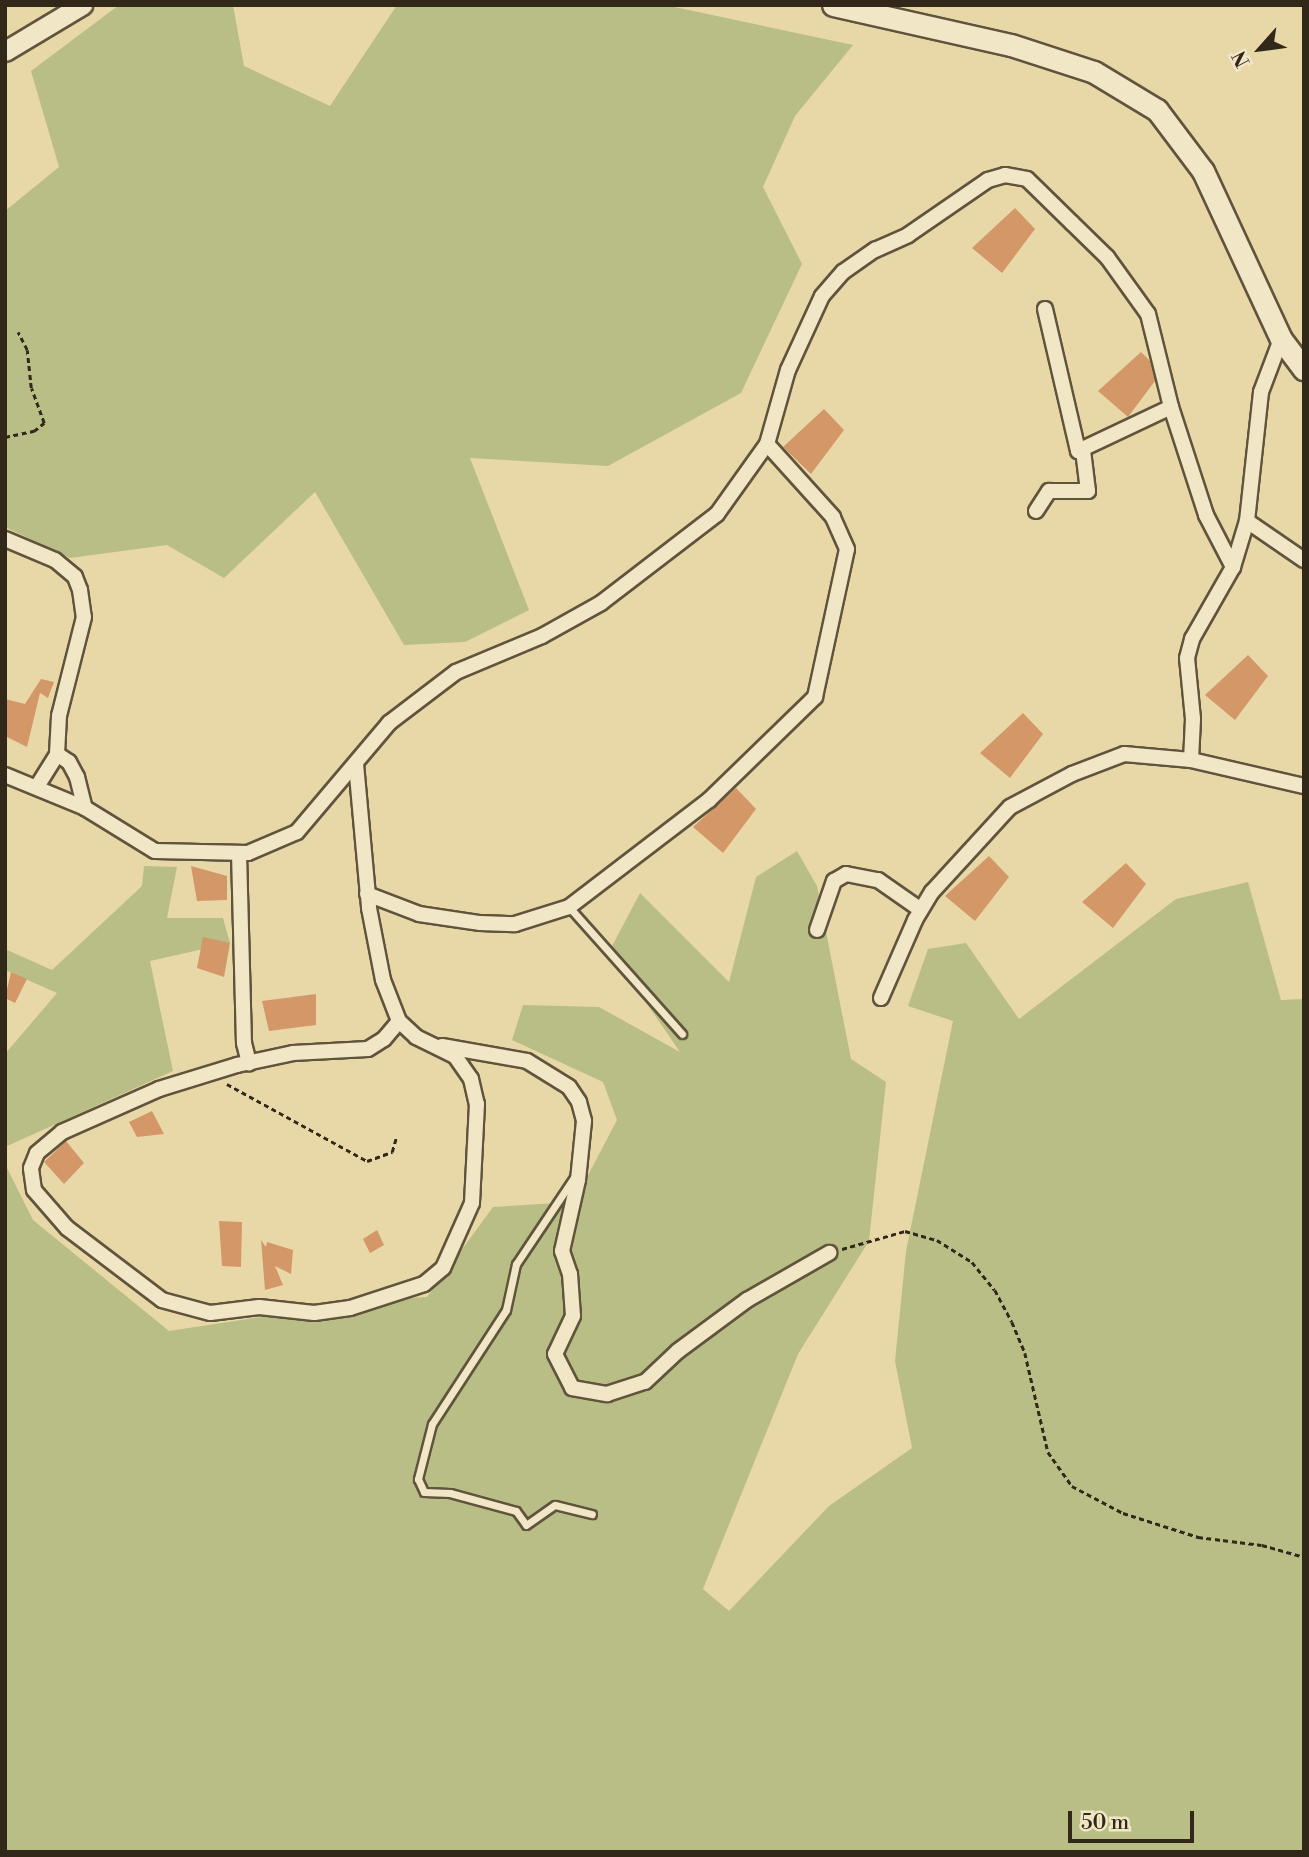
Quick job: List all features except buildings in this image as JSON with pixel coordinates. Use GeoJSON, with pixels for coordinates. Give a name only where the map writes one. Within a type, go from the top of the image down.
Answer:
{"type":"FeatureCollection","features":[{"type":"Feature","properties":{"kind":"main road"},"geometry":{"type":"LineString","coordinates":[[842,7],[1011,45],[1094,72],[1157,110],[1203,171],[1281,339],[1304,369]]}},
{"type":"Feature","properties":{"kind":"street"},"geometry":{"type":"LineString","coordinates":[[5,51],[82,5]]}},
{"type":"Feature","properties":{"kind":"street"},"geometry":{"type":"LineString","coordinates":[[5,775],[38,785],[85,808],[155,851],[239,853],[297,832],[388,723],[456,672],[542,636],[601,603],[707,522],[767,444],[788,370],[822,296],[844,272],[875,250],[908,235],[988,180],[1005,175],[1027,179],[1133,289],[1154,331],[1171,407],[1206,516],[1233,567]]}},
{"type":"Feature","properties":{"kind":"street"},"geometry":{"type":"LineString","coordinates":[[1045,309],[1078,451],[1083,452],[1171,407]]}},
{"type":"Feature","properties":{"kind":"street"},"geometry":{"type":"LineString","coordinates":[[1191,760],[1193,719],[1187,658],[1192,639],[1233,567],[1247,521],[1261,392],[1281,339]]}},
{"type":"Feature","properties":{"kind":"street"},"geometry":{"type":"LineString","coordinates":[[367,894],[419,914],[480,923],[515,924],[569,907],[709,800],[815,697],[847,549],[845,539],[833,517],[767,444]]}},
{"type":"Feature","properties":{"kind":"street"},"geometry":{"type":"LineString","coordinates":[[1036,511],[1049,491],[1088,491],[1083,452]]}},
{"type":"Feature","properties":{"kind":"street"},"geometry":{"type":"LineString","coordinates":[[1247,521],[1304,560]]}},
{"type":"Feature","properties":{"kind":"street"},"geometry":{"type":"LineString","coordinates":[[5,539],[55,560],[75,577],[84,601],[59,716],[57,754],[38,785]]}},
{"type":"Feature","properties":{"kind":"street"},"geometry":{"type":"LineString","coordinates":[[57,754],[69,762],[77,777],[85,808]]}},
{"type":"Feature","properties":{"kind":"street"},"geometry":{"type":"LineString","coordinates":[[881,998],[921,910],[1010,807],[1102,759],[1124,754],[1191,760],[1304,786]]}},
{"type":"Feature","properties":{"kind":"street"},"geometry":{"type":"LineString","coordinates":[[356,764],[367,894],[383,980],[399,1021],[416,1037],[441,1045],[527,1060],[569,1087],[579,1102],[584,1121],[579,1169],[562,1251],[570,1274],[573,1315],[555,1354],[572,1388],[607,1394],[645,1382],[678,1351],[747,1300],[829,1253]]}},
{"type":"Feature","properties":{"kind":"street"},"geometry":{"type":"LineString","coordinates":[[239,853],[244,1043],[248,1063]]}},
{"type":"Feature","properties":{"kind":"street"},"geometry":{"type":"LineString","coordinates":[[817,930],[828,892],[834,881],[845,874],[878,880],[921,910]]}},
{"type":"Feature","properties":{"kind":"street"},"geometry":{"type":"LineString","coordinates":[[399,1021],[384,1039],[368,1049],[293,1053],[217,1071],[159,1088],[48,1139],[31,1168],[34,1190],[67,1228],[162,1300],[210,1313],[259,1307],[314,1313],[350,1308],[424,1284],[443,1268],[456,1247],[472,1203],[477,1104],[471,1079],[455,1056],[441,1045]]}},
{"type":"Feature","properties":{"kind":"lane"},"geometry":{"type":"LineString","coordinates":[[569,907],[682,1034]]}},
{"type":"Feature","properties":{"kind":"lane"},"geometry":{"type":"LineString","coordinates":[[579,1169],[516,1264],[506,1310],[432,1424],[418,1479],[424,1492],[450,1493],[516,1511],[526,1525],[555,1505],[592,1514]]}},
{"type":"Feature","properties":{"kind":"path"},"geometry":{"type":"LineString","coordinates":[[5,437],[34,431],[44,423],[31,388],[27,350],[18,332]]}},
{"type":"Feature","properties":{"kind":"path"},"geometry":{"type":"LineString","coordinates":[[217,1071],[225,1083],[360,1159],[380,1159],[392,1152],[396,1138]]}},
{"type":"Feature","properties":{"kind":"path"},"geometry":{"type":"LineString","coordinates":[[829,1253],[905,1231],[937,1240],[972,1262],[995,1290],[1012,1321],[1025,1353],[1048,1452],[1072,1486],[1123,1513],[1198,1537],[1262,1545],[1304,1557]]}},
{"type":"Feature","properties":{"kind":"green space"},"geometry":{"type":"Polygon","coordinates":[[[119,5],[233,5],[244,66],[330,106],[397,5],[665,5],[853,45],[795,116],[763,187],[802,264],[741,393],[608,466],[470,458],[529,610],[465,642],[404,645],[315,492],[224,578],[167,545],[70,558],[5,527],[5,211],[59,167],[31,71],[119,5]]]}},
{"type":"Feature","properties":{"kind":"green space"},"geometry":{"type":"Polygon","coordinates":[[[797,851],[817,886],[851,1059],[886,1082],[869,1241],[798,1354],[703,1589],[729,1611],[829,1506],[912,1448],[895,1361],[906,1251],[953,1021],[908,1006],[928,949],[966,943],[1019,1019],[1176,899],[1248,882],[1281,1000],[1304,999],[1304,1852],[5,1852],[5,1164],[33,1220],[169,1331],[372,1300],[427,1297],[493,1207],[574,1202],[617,1120],[603,1082],[512,1040],[523,1005],[599,1007],[680,1052],[610,950],[640,893],[729,982],[756,877],[797,851]]]}},
{"type":"Feature","properties":{"kind":"green space"},"geometry":{"type":"Polygon","coordinates":[[[144,866],[177,867],[167,918],[223,918],[230,943],[150,961],[173,1071],[5,1147],[5,1054],[57,993],[5,970],[5,949],[52,970],[142,886],[144,866]]]}}]}
